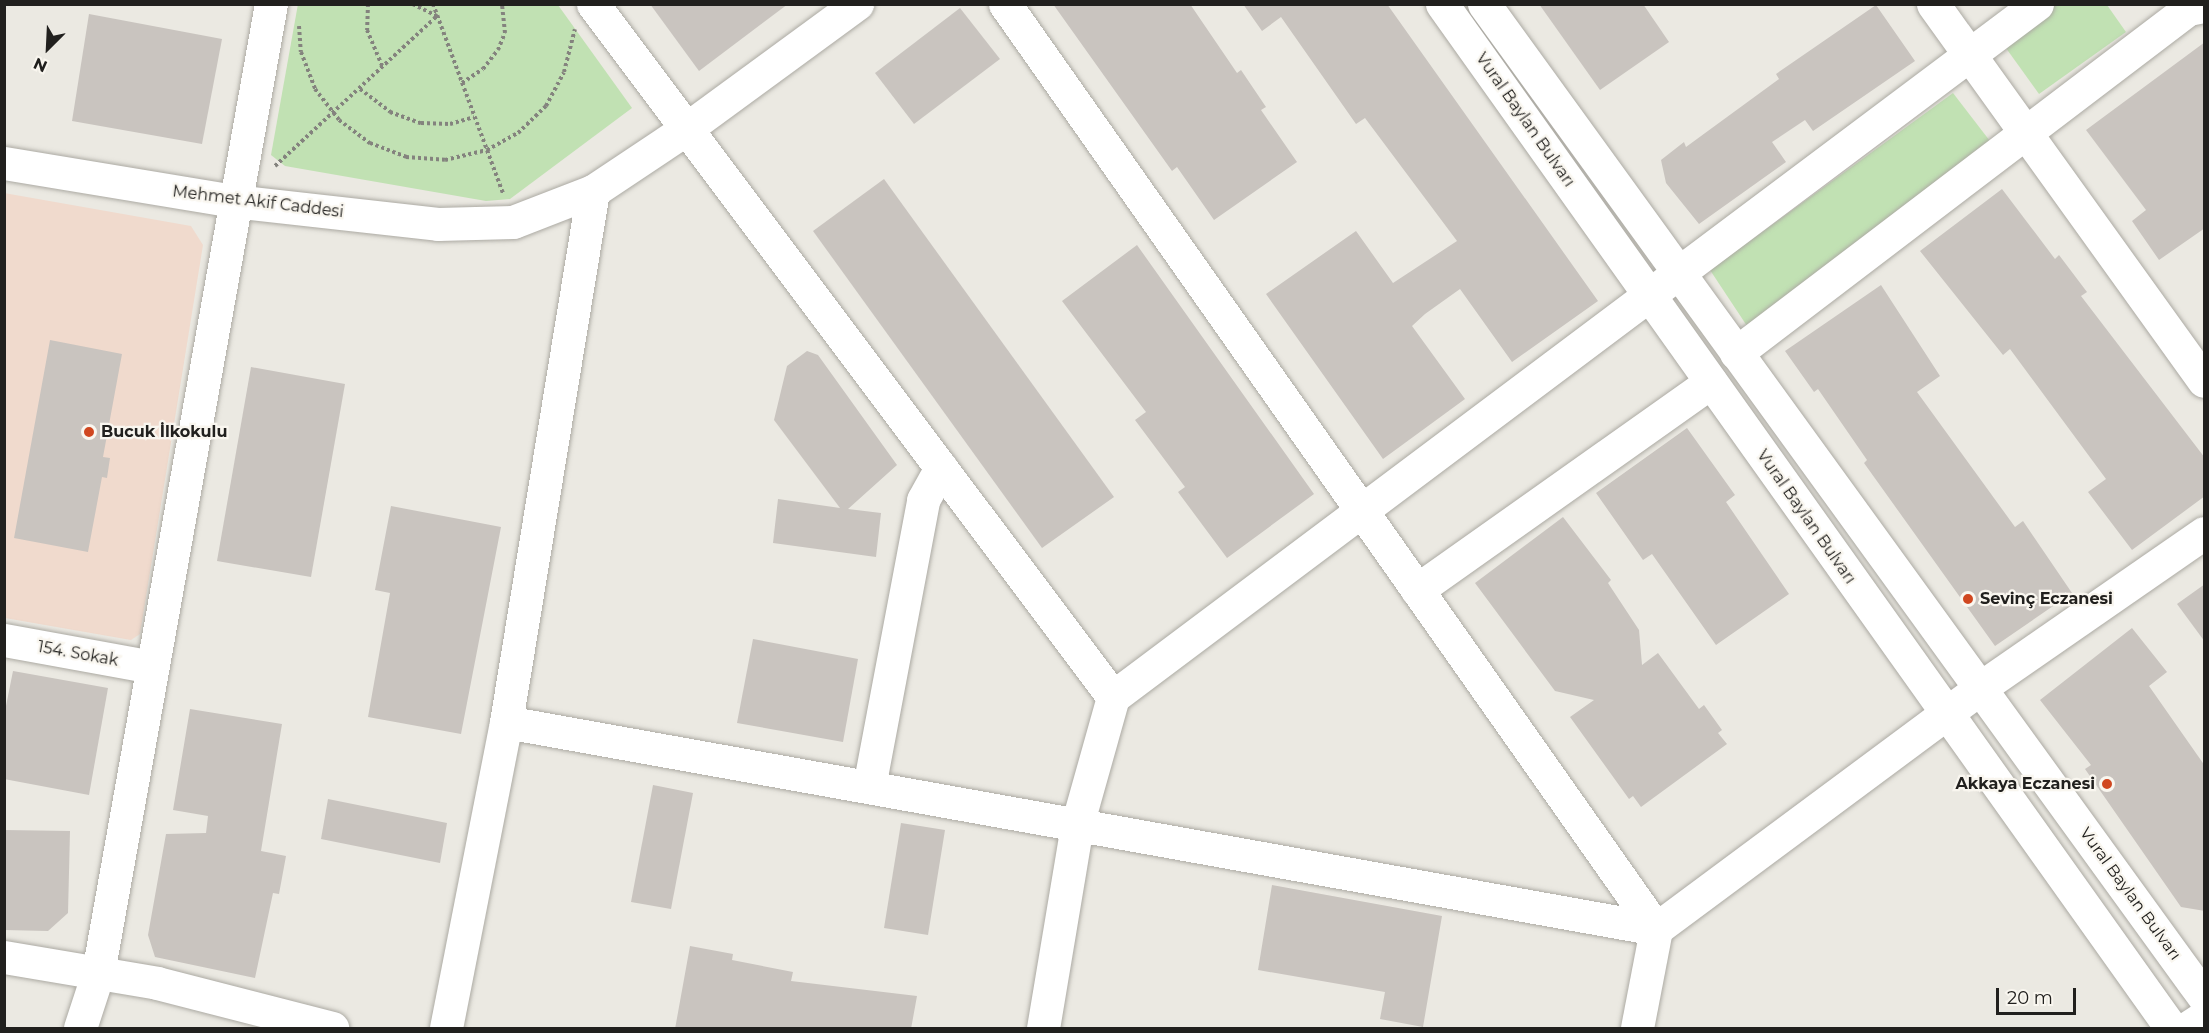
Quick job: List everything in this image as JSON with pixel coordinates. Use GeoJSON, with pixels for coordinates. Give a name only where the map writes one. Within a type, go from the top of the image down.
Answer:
{"type":"FeatureCollection","features":[{"type":"Feature","properties":{"kind":"street"},"geometry":{"type":"LineString","coordinates":[[80,1029],[98,973],[233,201],[271,4]]}},
{"type":"Feature","properties":{"kind":"street","name":"Mehmet Akif Caddesi"},"geometry":{"type":"LineString","coordinates":[[4,164],[233,201],[438,224],[513,222],[593,191],[686,129],[857,4]]}},
{"type":"Feature","properties":{"kind":"street"},"geometry":{"type":"LineString","coordinates":[[1005,4],[1656,929]]}},
{"type":"Feature","properties":{"kind":"street","name":"Vural Baylan Bulvarı"},"geometry":{"type":"LineString","coordinates":[[1442,4],[2171,1029]]}},
{"type":"Feature","properties":{"kind":"street","name":"Vural Baylan Bulvarı"},"geometry":{"type":"LineString","coordinates":[[1484,4],[2205,997]]}},
{"type":"Feature","properties":{"kind":"street"},"geometry":{"type":"LineString","coordinates":[[1934,4],[2205,381]]}},
{"type":"Feature","properties":{"kind":"street"},"geometry":{"type":"LineString","coordinates":[[1043,1029],[1077,825],[1113,697],[2037,4]]}},
{"type":"Feature","properties":{"kind":"street"},"geometry":{"type":"LineString","coordinates":[[1736,353],[2190,7]]}},
{"type":"Feature","properties":{"kind":"street"},"geometry":{"type":"LineString","coordinates":[[584,12],[686,129],[1113,697]]}},
{"type":"Feature","properties":{"kind":"street"},"geometry":{"type":"LineString","coordinates":[[446,1029],[506,722],[593,191]]}},
{"type":"Feature","properties":{"kind":"street"},"geometry":{"type":"LineString","coordinates":[[1417,590],[1711,382]]}},
{"type":"Feature","properties":{"kind":"street"},"geometry":{"type":"LineString","coordinates":[[869,787],[923,500],[941,468]]}},
{"type":"Feature","properties":{"kind":"street"},"geometry":{"type":"LineString","coordinates":[[1636,1029],[1656,929],[1980,688],[2205,533]]}},
{"type":"Feature","properties":{"kind":"street","name":"154. Sokak"},"geometry":{"type":"LineString","coordinates":[[4,640],[152,667]]}},
{"type":"Feature","properties":{"kind":"street"},"geometry":{"type":"LineString","coordinates":[[506,722],[1656,929]]}},
{"type":"Feature","properties":{"kind":"street"},"geometry":{"type":"LineString","coordinates":[[4,957],[157,983],[332,1029]]}},
{"type":"Feature","properties":{"kind":"street"},"geometry":{"type":"LineString","coordinates":[[2187,1029],[2205,1017]]}},
{"type":"Feature","properties":{"kind":"path"},"geometry":{"type":"LineString","coordinates":[[368,4],[367,30],[383,68]]}},
{"type":"Feature","properties":{"kind":"path"},"geometry":{"type":"LineString","coordinates":[[412,4],[438,16]]}},
{"type":"Feature","properties":{"kind":"path"},"geometry":{"type":"LineString","coordinates":[[433,4],[513,222]]}},
{"type":"Feature","properties":{"kind":"path"},"geometry":{"type":"LineString","coordinates":[[462,83],[483,69],[498,50],[505,33],[502,4]]}},
{"type":"Feature","properties":{"kind":"path"},"geometry":{"type":"LineString","coordinates":[[298,23],[301,52],[315,89],[333,113],[370,143],[406,157],[445,160],[487,150],[518,133],[546,106],[564,72],[584,12]]}},
{"type":"Feature","properties":{"kind":"path"},"geometry":{"type":"LineString","coordinates":[[275,166],[438,16]]}},
{"type":"Feature","properties":{"kind":"path"},"geometry":{"type":"LineString","coordinates":[[360,89],[390,112],[421,123],[450,124],[474,117]]}},
{"type":"Feature","properties":{"kind":"shaded area","name":"Bucuk İlkokulu"},"geometry":{"type":"Polygon","coordinates":[[[4,193],[191,226],[203,245],[140,634],[131,640],[5,618],[4,193]]]}},
{"type":"Feature","properties":{"kind":"green space"},"geometry":{"type":"Polygon","coordinates":[[[298,4],[558,5],[632,108],[510,199],[486,201],[285,166],[271,155],[298,4]]]}},
{"type":"Feature","properties":{"kind":"green space"},"geometry":{"type":"Polygon","coordinates":[[[2043,4],[2107,5],[2126,32],[2039,94],[1998,37],[2043,4]]]}},
{"type":"Feature","properties":{"kind":"green space"},"geometry":{"type":"Polygon","coordinates":[[[1953,93],[1993,145],[1749,329],[1710,270],[1953,93]]]}},
{"type":"Feature","properties":{"kind":"building"},"geometry":{"type":"Polygon","coordinates":[[[650,4],[788,4],[699,71],[650,4]]]}},
{"type":"Feature","properties":{"kind":"building"},"geometry":{"type":"Polygon","coordinates":[[[1053,4],[1190,4],[1237,73],[1241,70],[1266,107],[1261,110],[1297,162],[1214,220],[1177,167],[1172,171],[1053,4]]]}},
{"type":"Feature","properties":{"kind":"building"},"geometry":{"type":"Polygon","coordinates":[[[1243,4],[1387,4],[1598,301],[1512,362],[1460,289],[1425,314],[1412,326],[1465,399],[1383,459],[1266,294],[1356,231],[1393,283],[1457,241],[1365,118],[1356,124],[1281,17],[1262,31],[1243,4]]]}},
{"type":"Feature","properties":{"kind":"building"},"geometry":{"type":"Polygon","coordinates":[[[1539,4],[1643,4],[1669,42],[1600,90],[1539,4]]]}},
{"type":"Feature","properties":{"kind":"building"},"geometry":{"type":"Polygon","coordinates":[[[1876,5],[1915,61],[1813,131],[1805,120],[1772,142],[1786,162],[1699,224],[1666,183],[1661,160],[1684,142],[1686,147],[1779,79],[1776,74],[1876,5]]]}},
{"type":"Feature","properties":{"kind":"building"},"geometry":{"type":"Polygon","coordinates":[[[960,8],[1000,59],[914,124],[875,73],[960,8]]]}},
{"type":"Feature","properties":{"kind":"building"},"geometry":{"type":"Polygon","coordinates":[[[89,14],[222,39],[202,144],[72,121],[89,14]]]}},
{"type":"Feature","properties":{"kind":"building"},"geometry":{"type":"Polygon","coordinates":[[[2205,42],[2205,228],[2159,260],[2132,221],[2146,210],[2086,130],[2205,42]]]}},
{"type":"Feature","properties":{"kind":"building"},"geometry":{"type":"Polygon","coordinates":[[[884,179],[1114,497],[1042,548],[813,231],[884,179]]]}},
{"type":"Feature","properties":{"kind":"building"},"geometry":{"type":"Polygon","coordinates":[[[2002,189],[2055,259],[2059,255],[2087,292],[2081,296],[2205,458],[2205,496],[2132,550],[2088,492],[2106,479],[2010,349],[2003,355],[1920,251],[2002,189]]]}},
{"type":"Feature","properties":{"kind":"building"},"geometry":{"type":"Polygon","coordinates":[[[1137,245],[1314,494],[1227,558],[1178,492],[1185,487],[1135,420],[1146,412],[1062,301],[1137,245]]]}},
{"type":"Feature","properties":{"kind":"building"},"geometry":{"type":"Polygon","coordinates":[[[1881,285],[1940,376],[1917,392],[2015,527],[2023,521],[2072,593],[1995,646],[1864,463],[1867,460],[1818,389],[1814,392],[1785,351],[1881,285]]]}},
{"type":"Feature","properties":{"kind":"building"},"geometry":{"type":"Polygon","coordinates":[[[50,340],[122,354],[103,457],[110,458],[107,478],[102,477],[88,552],[14,538],[50,340]]]}},
{"type":"Feature","properties":{"kind":"building"},"geometry":{"type":"Polygon","coordinates":[[[807,351],[818,355],[897,465],[848,509],[881,513],[876,557],[773,543],[778,499],[840,508],[774,420],[787,366],[807,351]]]}},
{"type":"Feature","properties":{"kind":"building"},"geometry":{"type":"Polygon","coordinates":[[[251,367],[345,384],[311,577],[217,561],[251,367]]]}},
{"type":"Feature","properties":{"kind":"building"},"geometry":{"type":"Polygon","coordinates":[[[1687,428],[1735,495],[1726,502],[1789,594],[1716,645],[1652,554],[1643,560],[1596,493],[1687,428]]]}},
{"type":"Feature","properties":{"kind":"building"},"geometry":{"type":"Polygon","coordinates":[[[391,506],[501,527],[461,734],[368,717],[390,593],[375,590],[391,506]]]}},
{"type":"Feature","properties":{"kind":"building"},"geometry":{"type":"Polygon","coordinates":[[[1563,517],[1611,580],[1608,583],[1639,630],[1642,665],[1658,653],[1699,709],[1704,705],[1722,730],[1718,733],[1727,744],[1641,807],[1633,796],[1629,799],[1570,717],[1594,700],[1555,691],[1475,583],[1563,517]]]}},
{"type":"Feature","properties":{"kind":"building"},"geometry":{"type":"Polygon","coordinates":[[[2205,584],[2205,642],[2177,604],[2205,584]]]}},
{"type":"Feature","properties":{"kind":"building"},"geometry":{"type":"Polygon","coordinates":[[[2132,628],[2167,672],[2149,686],[2205,766],[2205,911],[2181,907],[2085,769],[2091,765],[2040,700],[2132,628]]]}},
{"type":"Feature","properties":{"kind":"building"},"geometry":{"type":"Polygon","coordinates":[[[753,639],[858,659],[843,742],[737,723],[753,639]]]}},
{"type":"Feature","properties":{"kind":"building"},"geometry":{"type":"Polygon","coordinates":[[[13,671],[108,688],[89,795],[4,779],[4,716],[13,671]]]}},
{"type":"Feature","properties":{"kind":"building"},"geometry":{"type":"Polygon","coordinates":[[[190,709],[282,724],[261,851],[286,856],[279,894],[273,893],[255,978],[155,957],[148,935],[166,834],[206,833],[208,816],[173,810],[190,709]]]}},
{"type":"Feature","properties":{"kind":"building"},"geometry":{"type":"Polygon","coordinates":[[[653,785],[693,793],[671,909],[631,902],[653,785]]]}},
{"type":"Feature","properties":{"kind":"building"},"geometry":{"type":"Polygon","coordinates":[[[328,799],[447,823],[440,863],[321,839],[328,799]]]}},
{"type":"Feature","properties":{"kind":"building"},"geometry":{"type":"Polygon","coordinates":[[[901,823],[945,830],[928,935],[884,928],[901,823]]]}},
{"type":"Feature","properties":{"kind":"building"},"geometry":{"type":"Polygon","coordinates":[[[4,830],[70,831],[68,913],[48,931],[4,930],[4,830]]]}},
{"type":"Feature","properties":{"kind":"building"},"geometry":{"type":"Polygon","coordinates":[[[1272,885],[1442,916],[1423,1027],[1380,1019],[1385,992],[1258,970],[1272,885]]]}},
{"type":"Feature","properties":{"kind":"building"},"geometry":{"type":"Polygon","coordinates":[[[690,946],[733,954],[732,960],[793,972],[791,981],[917,996],[911,1029],[675,1029],[690,946]]]}},
{"type":"Feature","properties":{"kind":"place","name":"Bucuk İlkokulu"},"geometry":{"type":"Point","coordinates":[89,432]}},
{"type":"Feature","properties":{"kind":"place","name":"Sevinç Eczanesi"},"geometry":{"type":"Point","coordinates":[1968,599]}},
{"type":"Feature","properties":{"kind":"place","name":"Akkaya Eczanesi"},"geometry":{"type":"Point","coordinates":[2107,784]}}]}
